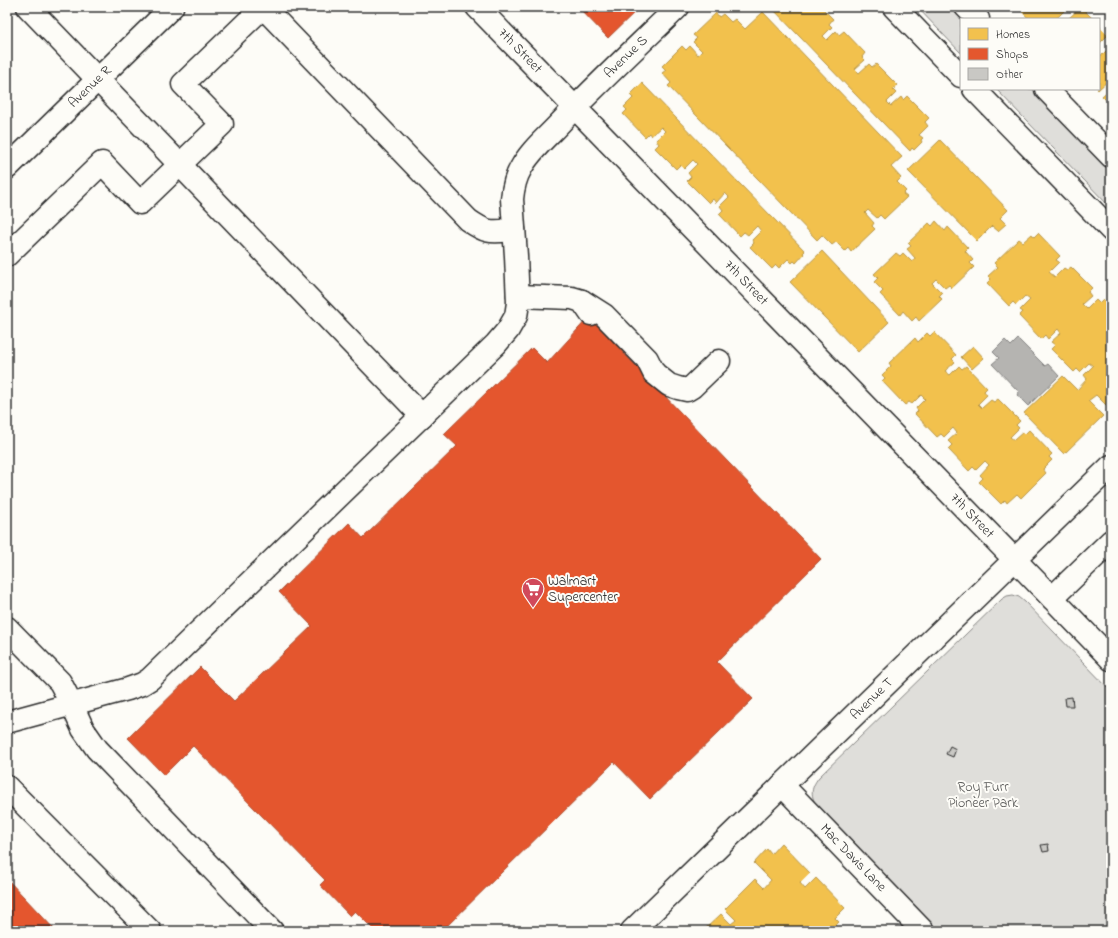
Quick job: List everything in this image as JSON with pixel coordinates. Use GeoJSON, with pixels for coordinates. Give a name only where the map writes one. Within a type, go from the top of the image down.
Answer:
{"type":"FeatureCollection","features":[{"type":"Feature","properties":{"kind":"street","name":"Avenue R"},"geometry":{"type":"LineString","coordinates":[[7,168],[172,7]]}},
{"type":"Feature","properties":{"kind":"street"},"geometry":{"type":"LineString","coordinates":[[7,255],[102,163],[140,203],[180,165],[222,124],[184,84],[263,7],[468,220],[480,228],[490,232],[514,230]]}},
{"type":"Feature","properties":{"kind":"street","name":"7th Street"},"geometry":{"type":"LineString","coordinates":[[478,7],[1111,659]]}},
{"type":"Feature","properties":{"kind":"street","name":"Avenue S"},"geometry":{"type":"LineString","coordinates":[[7,722],[128,689],[142,684],[150,679],[496,344],[508,330],[516,316],[518,296],[512,200],[516,178],[521,167],[529,156],[574,107],[678,7]]}},
{"type":"Feature","properties":{"kind":"street"},"geometry":{"type":"LineString","coordinates":[[894,7],[960,75]]}},
{"type":"Feature","properties":{"kind":"street"},"geometry":{"type":"LineString","coordinates":[[966,7],[977,18]]}},
{"type":"Feature","properties":{"kind":"street"},"geometry":{"type":"LineString","coordinates":[[37,10],[98,80],[422,416]]}},
{"type":"Feature","properties":{"kind":"street"},"geometry":{"type":"LineString","coordinates":[[975,90],[1111,230]]}},
{"type":"Feature","properties":{"kind":"street"},"geometry":{"type":"LineString","coordinates":[[1047,90],[1111,156]]}},
{"type":"Feature","properties":{"kind":"street"},"geometry":{"type":"LineString","coordinates":[[518,296],[572,298],[582,301],[604,315],[647,359],[654,373],[669,385],[678,388],[687,390],[692,387],[719,361]]}},
{"type":"Feature","properties":{"kind":"street","name":"Avenue T"},"geometry":{"type":"LineString","coordinates":[[632,931],[1111,466]]}},
{"type":"Feature","properties":{"kind":"street"},"geometry":{"type":"LineString","coordinates":[[1052,598],[1111,541]]}},
{"type":"Feature","properties":{"kind":"street"},"geometry":{"type":"LineString","coordinates":[[7,628],[60,682],[83,729],[97,749],[272,931]]}},
{"type":"Feature","properties":{"kind":"street","name":"Mac Davis Lane"},"geometry":{"type":"LineString","coordinates":[[782,785],[923,931]]}},
{"type":"Feature","properties":{"kind":"street"},"geometry":{"type":"LineString","coordinates":[[7,787],[150,931]]}},
{"type":"Feature","properties":{"kind":"green space"},"geometry":{"type":"Polygon","coordinates":[[[917,7],[960,7],[971,18],[960,18],[960,52],[917,7]]]}},
{"type":"Feature","properties":{"kind":"green space"},"geometry":{"type":"Polygon","coordinates":[[[997,90],[1041,90],[1111,163],[1111,208],[997,90]]]}},
{"type":"Feature","properties":{"kind":"green space","name":"Roy Furr Pioneer Park"},"geometry":{"type":"Polygon","coordinates":[[[1013,595],[1019,597],[1025,602],[1111,691],[1111,931],[937,931],[819,810],[814,801],[812,790],[819,777],[1002,599],[1013,595]]]}},
{"type":"Feature","properties":{"kind":"shaded area"},"geometry":{"type":"Polygon","coordinates":[[[1018,339],[1045,366],[1048,364],[1059,376],[1028,406],[1017,395],[1019,392],[992,364],[999,358],[993,352],[1005,340],[1011,346],[1018,339]]]}},
{"type":"Feature","properties":{"kind":"building: Homes"},"geometry":{"type":"Polygon","coordinates":[[[771,7],[821,7],[833,19],[829,24],[832,27],[823,36],[827,40],[836,31],[839,35],[844,31],[865,53],[862,57],[865,60],[855,69],[859,73],[869,64],[872,67],[876,64],[897,85],[893,90],[896,93],[887,102],[891,106],[901,97],[903,100],[907,96],[929,118],[925,122],[928,126],[919,135],[923,138],[921,140],[922,142],[914,150],[912,148],[910,151],[771,7]]]}},
{"type":"Feature","properties":{"kind":"building: Homes"},"geometry":{"type":"Polygon","coordinates":[[[1018,7],[1068,7],[1057,18],[1028,18],[1018,7]]]}},
{"type":"Feature","properties":{"kind":"building: Homes"},"geometry":{"type":"Polygon","coordinates":[[[1081,7],[1092,18],[1069,18],[1081,7]]]}},
{"type":"Feature","properties":{"kind":"building: Homes"},"geometry":{"type":"Polygon","coordinates":[[[763,12],[902,157],[891,167],[901,178],[897,182],[906,191],[903,194],[907,197],[884,219],[880,215],[877,218],[868,210],[865,213],[874,223],[872,226],[875,229],[851,252],[848,248],[845,251],[836,242],[832,245],[822,235],[817,240],[668,86],[671,83],[662,73],[666,70],[662,66],[682,46],[686,50],[690,46],[698,55],[702,51],[693,42],[697,38],[693,35],[716,13],[719,17],[723,14],[731,22],[735,19],[745,29],[763,12]]]}},
{"type":"Feature","properties":{"kind":"building: Homes"},"geometry":{"type":"Polygon","coordinates":[[[1100,27],[1108,35],[1100,43],[1100,27]]]}},
{"type":"Feature","properties":{"kind":"building: Homes"},"geometry":{"type":"Polygon","coordinates":[[[1111,46],[1111,78],[1100,88],[1100,57],[1111,46]]]}},
{"type":"Feature","properties":{"kind":"building: Homes"},"geometry":{"type":"Polygon","coordinates":[[[642,83],[805,251],[796,263],[794,261],[792,263],[788,259],[779,268],[776,265],[772,269],[750,247],[754,243],[752,240],[761,231],[757,226],[748,235],[744,232],[740,236],[719,214],[723,210],[720,206],[729,197],[725,193],[716,203],[713,199],[709,203],[687,181],[691,177],[688,173],[697,164],[693,160],[684,169],[680,165],[676,169],[655,148],[659,144],[656,140],[665,131],[661,127],[651,136],[649,133],[645,137],[623,114],[627,110],[624,107],[633,98],[630,95],[642,83]]]}},
{"type":"Feature","properties":{"kind":"building: Homes"},"geometry":{"type":"Polygon","coordinates":[[[1111,88],[1111,105],[1102,96],[1111,88]]]}},
{"type":"Feature","properties":{"kind":"building: Homes"},"geometry":{"type":"Polygon","coordinates":[[[940,140],[1008,210],[1000,218],[1006,224],[998,231],[992,226],[977,241],[908,171],[940,140]]]}},
{"type":"Feature","properties":{"kind":"building: Homes"},"geometry":{"type":"Polygon","coordinates":[[[936,221],[945,231],[948,227],[968,248],[965,251],[973,260],[970,263],[974,267],[952,288],[949,285],[945,288],[936,279],[932,283],[942,293],[939,296],[942,299],[919,321],[916,317],[912,321],[903,311],[900,315],[880,294],[883,291],[874,282],[878,278],[874,274],[896,253],[900,256],[903,253],[912,262],[915,258],[907,249],[911,246],[908,243],[929,223],[932,226],[936,221]]]}},
{"type":"Feature","properties":{"kind":"building: Homes"},"geometry":{"type":"Polygon","coordinates":[[[1038,233],[1060,256],[1056,260],[1059,262],[1049,272],[1055,277],[1064,268],[1067,270],[1071,267],[1092,288],[1088,292],[1091,296],[1082,304],[1087,309],[1096,300],[1099,303],[1103,299],[1111,307],[1111,403],[1109,401],[1106,405],[1096,395],[1088,401],[1103,416],[1064,454],[1024,413],[1063,376],[1077,390],[1087,379],[1084,375],[1093,366],[1089,363],[1080,372],[1077,369],[1074,372],[1051,349],[1055,345],[1051,342],[1061,333],[1058,329],[1048,339],[1045,335],[1041,339],[1019,316],[1023,312],[1020,310],[1030,300],[1025,296],[1016,305],[1013,302],[1009,306],[987,283],[991,279],[988,276],[998,267],[994,263],[1019,239],[1023,242],[1032,234],[1034,237],[1038,233]]]}},
{"type":"Feature","properties":{"kind":"building: Homes"},"geometry":{"type":"Polygon","coordinates":[[[822,251],[889,322],[858,352],[790,282],[822,251]]]}},
{"type":"Feature","properties":{"kind":"building: Homes"},"geometry":{"type":"Polygon","coordinates":[[[934,332],[956,355],[952,359],[955,362],[945,371],[950,375],[959,366],[962,369],[966,366],[987,388],[984,391],[987,395],[978,404],[982,408],[991,400],[994,402],[998,399],[1020,421],[1016,425],[1019,428],[1010,437],[1014,440],[1023,432],[1025,434],[1029,430],[1052,454],[1049,457],[1052,460],[1043,469],[1046,473],[1021,498],[1017,494],[1007,503],[1005,500],[1001,504],[979,482],[983,478],[980,475],[989,465],[985,461],[976,470],[973,467],[969,471],[948,449],[952,445],[948,441],[957,433],[953,428],[944,437],[941,434],[937,437],[915,414],[918,411],[916,408],[925,399],[921,395],[912,404],[909,402],[905,405],[882,381],[885,378],[882,375],[891,366],[889,363],[915,338],[918,342],[927,333],[930,336],[934,332]]]}},
{"type":"Feature","properties":{"kind":"building: Homes"},"geometry":{"type":"Polygon","coordinates":[[[973,346],[984,358],[972,369],[961,357],[973,346]]]}},
{"type":"Feature","properties":{"kind":"building: Homes"},"geometry":{"type":"Polygon","coordinates":[[[781,843],[810,873],[800,883],[805,889],[816,878],[845,908],[835,918],[839,922],[830,931],[703,931],[721,914],[731,924],[736,920],[725,909],[755,879],[764,888],[771,880],[754,863],[767,849],[771,854],[781,843]]]}},
{"type":"Feature","properties":{"kind":"building: Shops"},"geometry":{"type":"Polygon","coordinates":[[[578,7],[638,7],[639,8],[608,38],[578,7]]]}},
{"type":"Feature","properties":{"kind":"building: Shops","name":"Walmart Supercenter"},"geometry":{"type":"Polygon","coordinates":[[[589,317],[821,559],[717,662],[753,699],[650,799],[614,762],[446,927],[450,931],[375,931],[355,911],[350,916],[320,885],[325,880],[193,746],[164,775],[128,738],[200,667],[234,701],[312,626],[279,592],[349,523],[363,538],[457,446],[444,434],[532,348],[547,363],[589,317]]]}},
{"type":"Feature","properties":{"kind":"building: Shops"},"geometry":{"type":"Polygon","coordinates":[[[7,879],[56,931],[7,931],[7,879]]]}},
{"type":"Feature","properties":{"kind":"building: Other"},"geometry":{"type":"Polygon","coordinates":[[[1072,697],[1073,706],[1066,706],[1065,698],[1072,697]]]}},
{"type":"Feature","properties":{"kind":"building: Other"},"geometry":{"type":"Polygon","coordinates":[[[950,746],[956,749],[953,757],[946,754],[950,746]]]}},
{"type":"Feature","properties":{"kind":"building: Other"},"geometry":{"type":"Polygon","coordinates":[[[1048,844],[1049,851],[1043,852],[1041,845],[1048,844]]]}},
{"type":"Feature","properties":{"kind":"place","name":"Walmart Supercenter"},"geometry":{"type":"Point","coordinates":[533,608]}}]}
